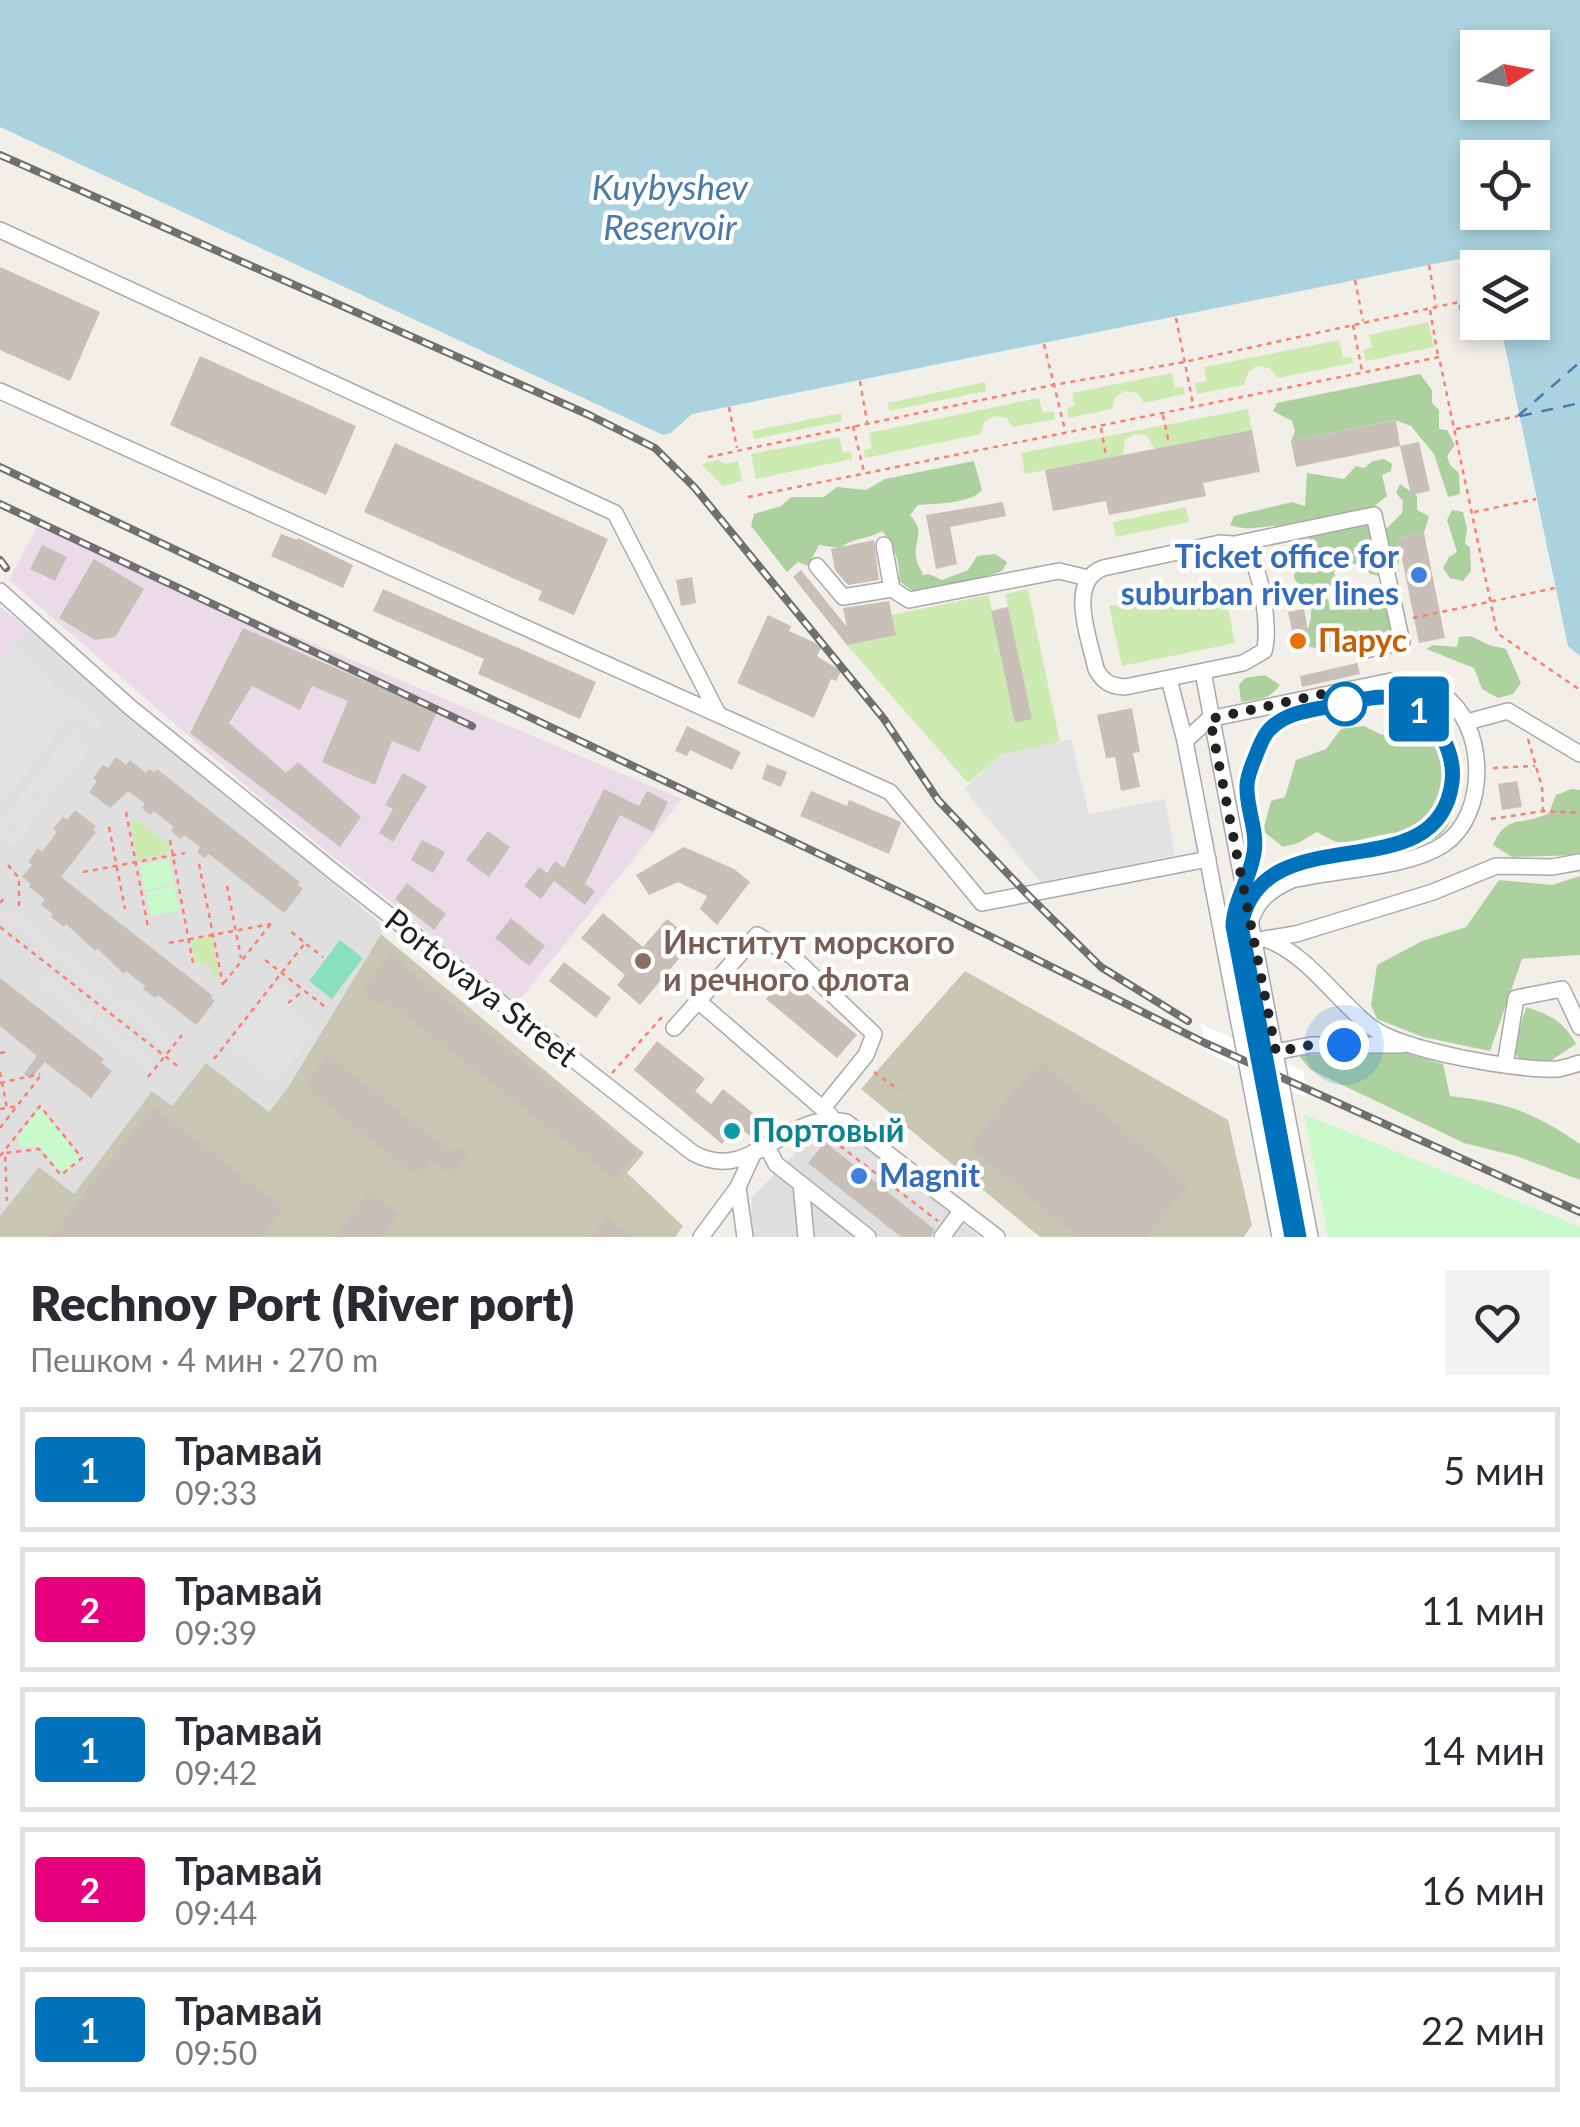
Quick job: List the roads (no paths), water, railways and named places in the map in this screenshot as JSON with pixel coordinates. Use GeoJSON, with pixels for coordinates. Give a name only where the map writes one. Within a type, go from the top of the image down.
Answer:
{"type":"FeatureCollection","features":[{"type":"Feature","properties":{"kind":"street"},"geometry":{"type":"LineString","coordinates":[[0,230],[615,512],[718,714]]}},
{"type":"Feature","properties":{"kind":"street"},"geometry":{"type":"LineString","coordinates":[[0,391],[890,792],[982,903],[1208,860]]}},
{"type":"Feature","properties":{"kind":"street"},"geometry":{"type":"LineString","coordinates":[[1234,544],[1247,550],[1254,560],[1268,630],[1268,641],[1257,657],[1125,687],[1115,687],[1101,678],[1082,597],[1088,578],[1102,568],[1374,515],[1402,642],[1361,651]]}},
{"type":"Feature","properties":{"kind":"street"},"geometry":{"type":"LineString","coordinates":[[884,544],[892,589]]}},
{"type":"Feature","properties":{"kind":"street"},"geometry":{"type":"LineString","coordinates":[[817,566],[843,597],[892,589],[909,600],[1059,571],[1088,578]]}},
{"type":"Feature","properties":{"kind":"street","name":"Portovaya Street"},"geometry":{"type":"LineString","coordinates":[[1,594],[131,708],[654,1125],[707,1160],[722,1164],[829,1113]]}},
{"type":"Feature","properties":{"kind":"street"},"geometry":{"type":"LineString","coordinates":[[1203,672],[1250,924],[1259,940],[1310,1237]]}},
{"type":"Feature","properties":{"kind":"street"},"geometry":{"type":"LineString","coordinates":[[1169,679],[1185,741],[1280,1237]]}},
{"type":"Feature","properties":{"kind":"street"},"geometry":{"type":"LineString","coordinates":[[1185,741],[1210,719],[1391,681],[1418,683],[1444,695],[1467,722],[1478,774],[1474,803],[1454,835],[1444,844],[1407,859],[1292,880],[1258,903],[1250,924]]}},
{"type":"Feature","properties":{"kind":"street"},"geometry":{"type":"LineString","coordinates":[[1467,722],[1508,711],[1580,754]]}},
{"type":"Feature","properties":{"kind":"street"},"geometry":{"type":"LineString","coordinates":[[1224,946],[1296,934],[1433,892],[1496,866],[1552,867],[1580,862]]}},
{"type":"Feature","properties":{"kind":"street"},"geometry":{"type":"LineString","coordinates":[[674,1028],[757,935],[792,956],[874,1034],[829,1113]]}},
{"type":"Feature","properties":{"kind":"street"},"geometry":{"type":"LineString","coordinates":[[1259,940],[1293,956],[1372,1028],[1411,1045],[1505,1065],[1559,1069],[1580,1063]]}},
{"type":"Feature","properties":{"kind":"street"},"geometry":{"type":"LineString","coordinates":[[1505,1065],[1516,998],[1562,990],[1580,1026]]}},
{"type":"Feature","properties":{"kind":"street"},"geometry":{"type":"LineString","coordinates":[[697,1000],[829,1113],[856,1127],[997,1237]]}},
{"type":"Feature","properties":{"kind":"street"},"geometry":{"type":"LineString","coordinates":[[1276,1052],[1311,1045],[1411,1045]]}},
{"type":"Feature","properties":{"kind":"street"},"geometry":{"type":"LineString","coordinates":[[701,1237],[760,1149],[868,1237]]}},
{"type":"Feature","properties":{"kind":"street"},"geometry":{"type":"LineString","coordinates":[[801,1184],[806,1237]]}},
{"type":"Feature","properties":{"kind":"street"},"geometry":{"type":"LineString","coordinates":[[738,1187],[745,1237]]}},
{"type":"Feature","properties":{"kind":"street"},"geometry":{"type":"LineString","coordinates":[[944,1232],[962,1210]]}},
{"type":"Feature","properties":{"kind":"water","name":"Kuybyshev Reservoir"},"geometry":{"type":"Polygon","coordinates":[[[0,0],[1580,0],[1580,656],[1568,646],[1504,340],[1550,340],[1550,250],[1460,250],[1460,259],[692,414],[671,433],[663,435],[0,127],[0,0]]]}},
{"type":"Feature","properties":{"kind":"tram line","name":"1"},"geometry":{"type":"LineString","coordinates":[[1292,1237],[1233,926],[1256,846],[1246,784],[1266,732],[1288,715],[1386,696],[1415,705],[1434,724],[1447,746],[1453,778],[1446,811],[1426,833],[1386,847],[1301,862],[1268,876],[1246,903],[1241,925],[1299,1237]]}},
{"type":"Feature","properties":{"kind":"tram line"},"geometry":{"type":"LineString","coordinates":[[1292,1237],[1233,926],[1254,853],[1248,777],[1264,737],[1283,719],[1364,699],[1399,699],[1435,725],[1449,753],[1452,782],[1440,816],[1416,836],[1385,847],[1314,859],[1282,870],[1256,891],[1241,925],[1299,1237]]}},
{"type":"Feature","properties":{"kind":"railway"},"geometry":{"type":"LineString","coordinates":[[0,155],[589,415],[655,448],[695,488],[884,719],[938,800],[1101,967],[1188,1021]]}},
{"type":"Feature","properties":{"kind":"railway"},"geometry":{"type":"LineString","coordinates":[[0,467],[921,902],[1205,1043],[1580,1212]]}},
{"type":"Feature","properties":{"kind":"railway"},"geometry":{"type":"LineString","coordinates":[[0,504],[472,726]]}},
{"type":"Feature","properties":{"kind":"railway"},"geometry":{"type":"LineString","coordinates":[[0,560],[6,568]]}},
{"type":"Feature","properties":{"kind":"place","name":"Ticket office for suburban river lines"},"geometry":{"type":"Point","coordinates":[1419,575]}},
{"type":"Feature","properties":{"kind":"place","name":"Парус"},"geometry":{"type":"Point","coordinates":[1298,641]}},
{"type":"Feature","properties":{"kind":"place","name":"Институт морского и речного флота"},"geometry":{"type":"Point","coordinates":[643,961]}},
{"type":"Feature","properties":{"kind":"place","name":"Портовый"},"geometry":{"type":"Point","coordinates":[732,1131]}},
{"type":"Feature","properties":{"kind":"place","name":"Magnit"},"geometry":{"type":"Point","coordinates":[859,1176]}}]}
